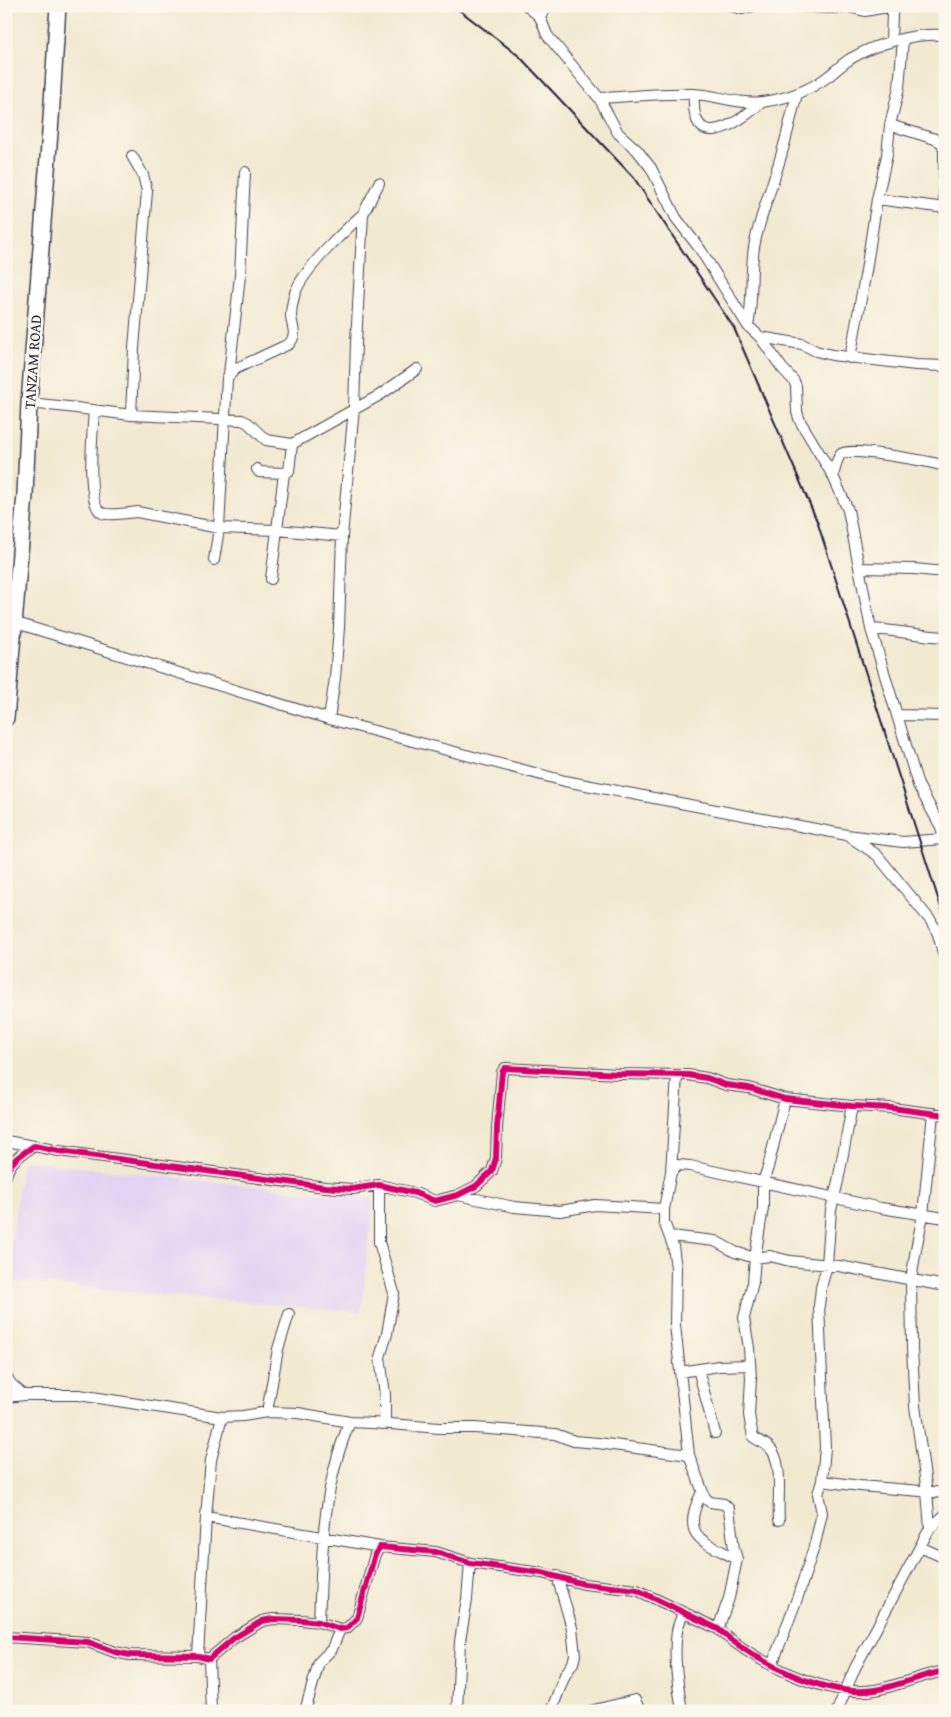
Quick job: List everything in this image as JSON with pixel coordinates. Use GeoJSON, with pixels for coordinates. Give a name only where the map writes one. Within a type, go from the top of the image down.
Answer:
{"type":"FeatureCollection","features":[{"type":"Feature","properties":{"kind":"highway","name":"TANZAM ROAD"},"geometry":{"type":"LineString","coordinates":[[6,718],[25,495],[29,403],[58,6]]}},
{"type":"Feature","properties":{"kind":"street"},"geometry":{"type":"LineString","coordinates":[[13,622],[330,719],[565,781],[847,835],[903,842],[944,841],[941,827],[918,785],[908,756],[898,715],[871,629],[848,510],[833,476],[800,422],[794,381],[782,368],[760,337],[748,326],[700,249],[676,218],[651,168],[637,150],[618,133],[599,98],[547,34],[540,17],[527,6]]}},
{"type":"Feature","properties":{"kind":"street"},"geometry":{"type":"LineString","coordinates":[[540,17],[547,6]]}},
{"type":"Feature","properties":{"kind":"street"},"geometry":{"type":"LineString","coordinates":[[731,6],[742,9],[753,6]]}},
{"type":"Feature","properties":{"kind":"street"},"geometry":{"type":"LineString","coordinates":[[796,6],[848,7],[865,12],[893,6],[891,41]]}},
{"type":"Feature","properties":{"kind":"street"},"geometry":{"type":"LineString","coordinates":[[599,98],[694,94],[744,102],[762,102],[797,94],[826,78],[851,59],[891,41],[924,35],[945,34]]}},
{"type":"Feature","properties":{"kind":"street"},"geometry":{"type":"LineString","coordinates":[[850,358],[865,280],[876,199],[887,155],[890,125],[899,88],[903,39]]}},
{"type":"Feature","properties":{"kind":"street"},"geometry":{"type":"LineString","coordinates":[[694,94],[693,106],[697,118],[701,126],[710,131],[721,129],[746,116],[762,102]]}},
{"type":"Feature","properties":{"kind":"street"},"geometry":{"type":"LineString","coordinates":[[748,326],[752,304],[751,289],[755,240],[779,162],[797,94]]}},
{"type":"Feature","properties":{"kind":"street"},"geometry":{"type":"LineString","coordinates":[[876,199],[944,208],[944,150],[942,143],[890,125]]}},
{"type":"Feature","properties":{"kind":"street"},"geometry":{"type":"LineString","coordinates":[[131,415],[134,348],[147,191],[143,175],[132,156]]}},
{"type":"Feature","properties":{"kind":"street"},"geometry":{"type":"LineString","coordinates":[[230,374],[240,276],[245,172]]}},
{"type":"Feature","properties":{"kind":"street"},"geometry":{"type":"LineString","coordinates":[[214,560],[219,528],[227,378],[234,369],[289,344],[295,334],[291,307],[298,286],[340,234],[363,214],[379,182]]}},
{"type":"Feature","properties":{"kind":"street"},"geometry":{"type":"LineString","coordinates":[[330,719],[339,628],[342,536],[354,408],[363,214]]}},
{"type":"Feature","properties":{"kind":"street"},"geometry":{"type":"LineString","coordinates":[[760,337],[793,342],[824,354],[916,365],[945,366]]}},
{"type":"Feature","properties":{"kind":"street"},"geometry":{"type":"LineString","coordinates":[[29,403],[131,415],[242,420],[248,423],[266,440],[292,444],[380,395],[417,369]]}},
{"type":"Feature","properties":{"kind":"street"},"geometry":{"type":"LineString","coordinates":[[94,410],[92,483],[97,508],[103,513],[126,514],[137,512],[219,528],[277,530],[342,536]]}},
{"type":"Feature","properties":{"kind":"street"},"geometry":{"type":"LineString","coordinates":[[257,469],[260,472],[284,473],[290,468],[292,444]]}},
{"type":"Feature","properties":{"kind":"street"},"geometry":{"type":"LineString","coordinates":[[833,476],[840,454],[846,451],[867,452],[933,462],[945,466]]}},
{"type":"Feature","properties":{"kind":"street"},"geometry":{"type":"LineString","coordinates":[[271,578],[284,473]]}},
{"type":"Feature","properties":{"kind":"street"},"geometry":{"type":"LineString","coordinates":[[860,568],[914,569],[945,572]]}},
{"type":"Feature","properties":{"kind":"street"},"geometry":{"type":"LineString","coordinates":[[871,629],[945,637]]}},
{"type":"Feature","properties":{"kind":"street"},"geometry":{"type":"LineString","coordinates":[[898,715],[945,716]]}},
{"type":"Feature","properties":{"kind":"street"},"geometry":{"type":"LineString","coordinates":[[847,835],[877,855],[931,921],[938,934],[945,960]]}},
{"type":"Feature","properties":{"kind":"street"},"geometry":{"type":"LineString","coordinates":[[6,1141],[59,1152],[228,1173],[294,1184],[352,1189],[379,1185],[415,1193],[434,1201],[458,1195],[476,1186],[492,1171],[496,1158],[496,1127],[502,1072],[505,1068],[677,1075],[707,1078],[726,1085],[749,1088],[785,1099],[891,1108],[945,1115]]}},
{"type":"Feature","properties":{"kind":"street"},"geometry":{"type":"LineString","coordinates":[[677,1075],[671,1172],[664,1209],[664,1222],[673,1246],[676,1268],[675,1325],[689,1455],[702,1492],[707,1500],[724,1504],[729,1509],[737,1559],[729,1598],[718,1629]]}},
{"type":"Feature","properties":{"kind":"street"},"geometry":{"type":"LineString","coordinates":[[779,1520],[777,1458],[771,1448],[753,1437],[749,1415],[750,1348],[744,1318],[753,1282],[754,1258],[763,1208],[763,1182],[785,1099]]}},
{"type":"Feature","properties":{"kind":"street"},"geometry":{"type":"LineString","coordinates":[[772,1665],[798,1596],[815,1544],[822,1514],[818,1494],[822,1481],[825,1448],[819,1306],[827,1265],[828,1228],[852,1106]]}},
{"type":"Feature","properties":{"kind":"street"},"geometry":{"type":"LineString","coordinates":[[930,1528],[914,1398],[912,1280],[923,1215],[933,1113]]}},
{"type":"Feature","properties":{"kind":"street"},"geometry":{"type":"LineString","coordinates":[[6,1176],[16,1158],[34,1146]]}},
{"type":"Feature","properties":{"kind":"street"},"geometry":{"type":"LineString","coordinates":[[671,1172],[678,1165],[690,1166],[835,1198],[945,1218]]}},
{"type":"Feature","properties":{"kind":"street"},"geometry":{"type":"LineString","coordinates":[[379,1185],[379,1242],[394,1294],[387,1334],[380,1357],[385,1395],[385,1416],[382,1424]]}},
{"type":"Feature","properties":{"kind":"street"},"geometry":{"type":"LineString","coordinates":[[458,1195],[514,1207],[560,1211],[595,1205],[664,1209]]}},
{"type":"Feature","properties":{"kind":"street"},"geometry":{"type":"LineString","coordinates":[[670,1236],[714,1241],[735,1252],[754,1258],[770,1256],[790,1261],[827,1265],[945,1286]]}},
{"type":"Feature","properties":{"kind":"street"},"geometry":{"type":"LineString","coordinates":[[267,1412],[278,1350],[288,1314]]}},
{"type":"Feature","properties":{"kind":"street"},"geometry":{"type":"LineString","coordinates":[[680,1372],[719,1366],[750,1365]]}},
{"type":"Feature","properties":{"kind":"street"},"geometry":{"type":"LineString","coordinates":[[698,1370],[715,1433]]}},
{"type":"Feature","properties":{"kind":"street"},"geometry":{"type":"LineString","coordinates":[[6,1376],[11,1384],[24,1395]]}},
{"type":"Feature","properties":{"kind":"street"},"geometry":{"type":"LineString","coordinates":[[6,1397],[24,1395],[79,1395],[222,1417],[267,1412],[298,1413],[350,1422],[555,1434],[574,1441],[689,1455]]}},
{"type":"Feature","properties":{"kind":"street"},"geometry":{"type":"LineString","coordinates":[[198,1656],[211,1460],[222,1417]]}},
{"type":"Feature","properties":{"kind":"street"},"geometry":{"type":"LineString","coordinates":[[319,1622],[324,1519],[335,1468],[350,1422]]}},
{"type":"Feature","properties":{"kind":"street"},"geometry":{"type":"LineString","coordinates":[[822,1481],[945,1493]]}},
{"type":"Feature","properties":{"kind":"street"},"geometry":{"type":"LineString","coordinates":[[702,1492],[693,1515],[693,1528],[697,1536],[704,1543],[737,1559]]}},
{"type":"Feature","properties":{"kind":"street"},"geometry":{"type":"LineString","coordinates":[[837,1711],[845,1689],[875,1628],[930,1528],[945,1515]]}},
{"type":"Feature","properties":{"kind":"street"},"geometry":{"type":"LineString","coordinates":[[206,1517],[380,1547],[436,1552],[470,1563],[557,1576],[584,1584],[637,1590],[718,1629],[734,1642],[772,1665],[806,1681],[845,1689],[875,1690],[945,1671]]}},
{"type":"Feature","properties":{"kind":"street"},"geometry":{"type":"LineString","coordinates":[[209,1659],[234,1638],[262,1620],[301,1620],[319,1622],[340,1629],[346,1628],[357,1618],[374,1554],[380,1547]]}},
{"type":"Feature","properties":{"kind":"street"},"geometry":{"type":"LineString","coordinates":[[920,1547],[945,1558]]}},
{"type":"Feature","properties":{"kind":"street"},"geometry":{"type":"LineString","coordinates":[[468,1711],[457,1710],[457,1684],[460,1641],[468,1599],[470,1563]]}},
{"type":"Feature","properties":{"kind":"street"},"geometry":{"type":"LineString","coordinates":[[551,1711],[575,1655],[572,1628],[557,1576]]}},
{"type":"Feature","properties":{"kind":"street"},"geometry":{"type":"LineString","coordinates":[[682,1711],[677,1674],[676,1644],[677,1629],[684,1612]]}},
{"type":"Feature","properties":{"kind":"street"},"geometry":{"type":"LineString","coordinates":[[305,1711],[319,1662],[332,1649],[340,1629]]}},
{"type":"Feature","properties":{"kind":"street"},"geometry":{"type":"LineString","coordinates":[[6,1638],[88,1642],[115,1652],[130,1655],[198,1656],[209,1659]]}},
{"type":"Feature","properties":{"kind":"street"},"geometry":{"type":"LineString","coordinates":[[209,1659],[211,1711]]}},
{"type":"Feature","properties":{"kind":"street"},"geometry":{"type":"LineString","coordinates":[[590,1711],[635,1700],[640,1711]]}},
{"type":"Feature","properties":{"kind":"shaded area"},"geometry":{"type":"Polygon","coordinates":[[[22,1161],[374,1199],[361,1312],[7,1281],[22,1161]]]}},
{"type":"Feature","properties":{"kind":"railway"},"geometry":{"type":"LineString","coordinates":[[454,6],[519,56],[634,178],[734,328],[817,521],[945,920]]}},
{"type":"Feature","properties":{"kind":"cycle path"},"geometry":{"type":"LineString","coordinates":[[6,1176],[13,1162],[34,1146],[325,1187],[352,1189],[379,1185],[415,1193],[435,1201],[458,1195],[476,1186],[492,1171],[496,1158],[502,1072],[505,1068],[619,1074],[688,1075],[707,1078],[726,1085],[749,1088],[785,1099],[891,1108],[945,1115]]}},
{"type":"Feature","properties":{"kind":"cycle path"},"geometry":{"type":"LineString","coordinates":[[6,1637],[88,1642],[115,1652],[130,1655],[198,1656],[209,1659],[234,1638],[262,1621],[273,1619],[301,1620],[319,1622],[340,1629],[347,1628],[357,1618],[375,1554],[380,1547],[436,1552],[470,1563],[542,1573],[584,1584],[637,1590],[718,1629],[733,1641],[770,1664],[813,1683],[834,1688],[855,1691],[875,1690],[945,1671]]}}]}
